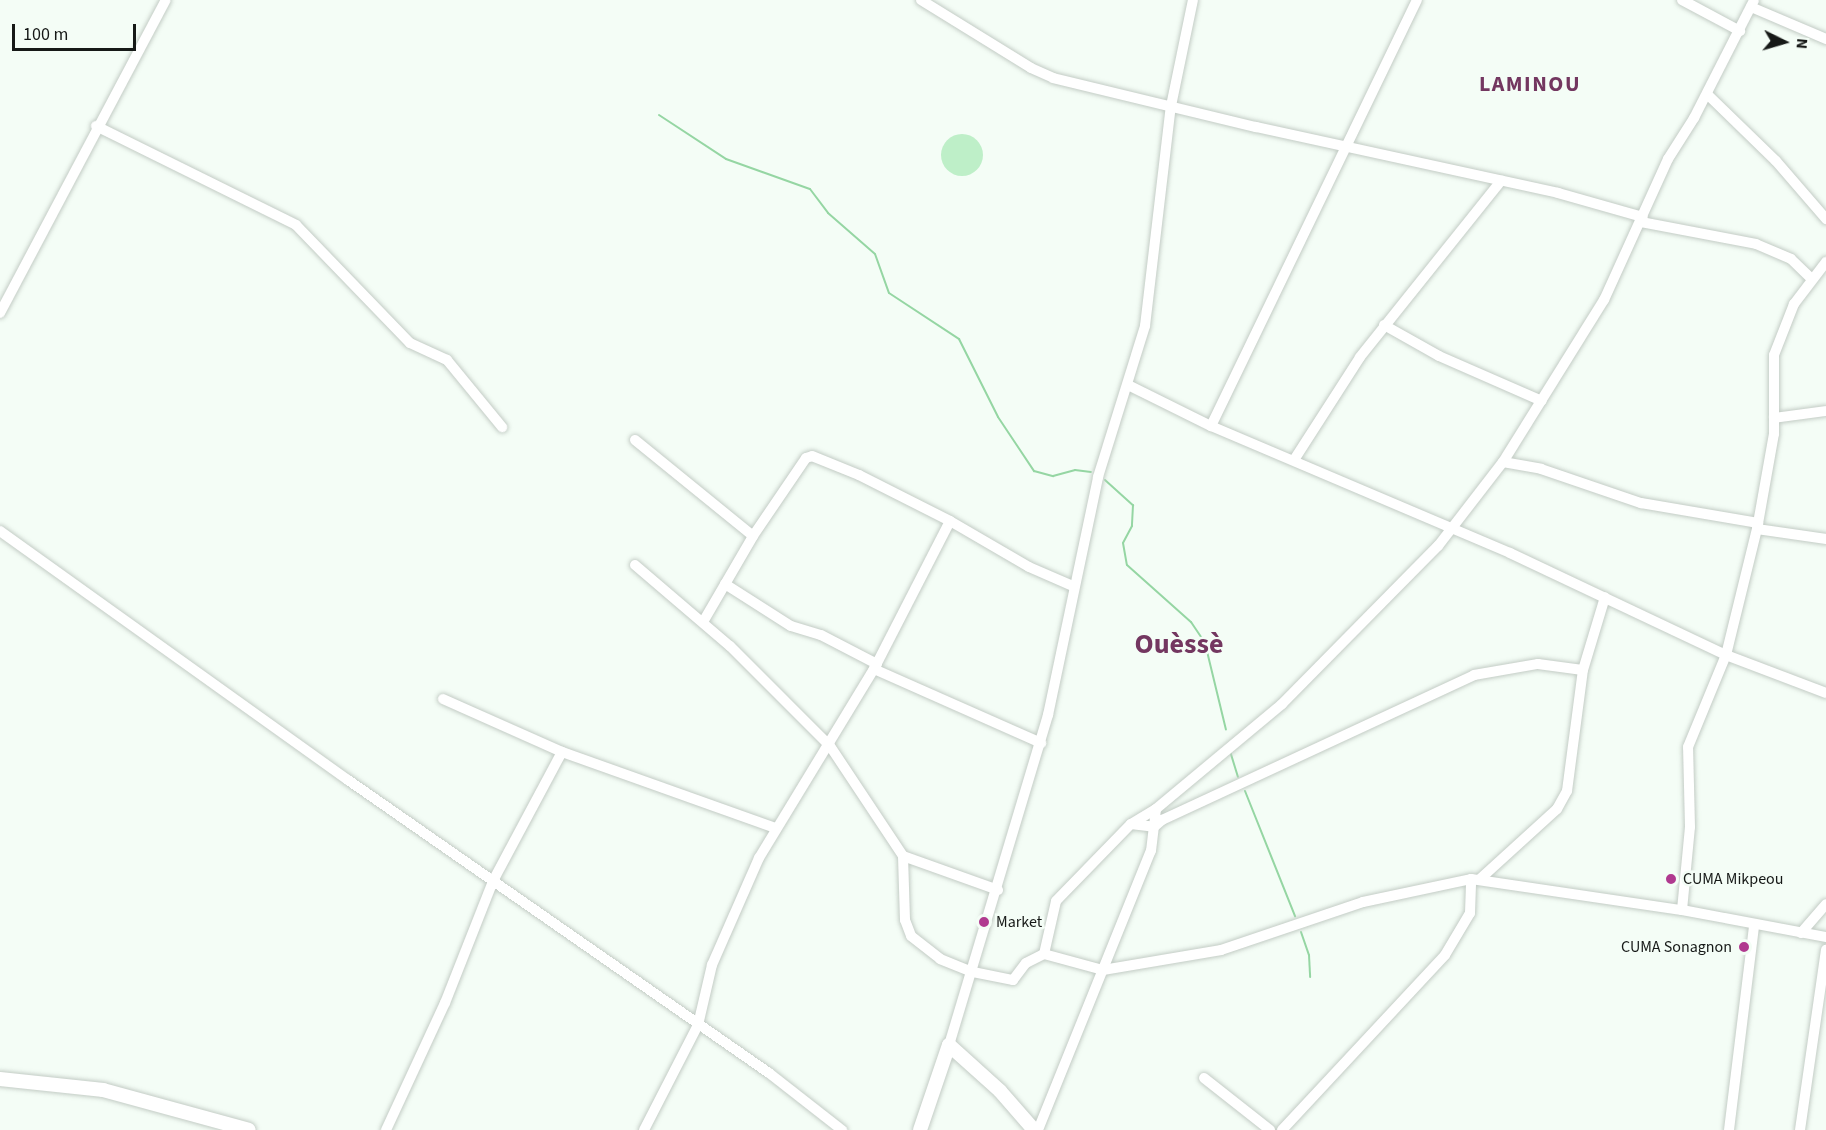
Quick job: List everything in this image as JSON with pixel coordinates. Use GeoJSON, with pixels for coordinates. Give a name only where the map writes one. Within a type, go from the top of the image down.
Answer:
{"type":"FeatureCollection","features":[{"type":"Feature","properties":{"kind":"main road"},"geometry":{"type":"LineString","coordinates":[[920,1130],[949,1045],[1000,1091],[1036,1130]]}},
{"type":"Feature","properties":{"kind":"main road"},"geometry":{"type":"LineString","coordinates":[[0,1079],[103,1090],[249,1130]]}},
{"type":"Feature","properties":{"kind":"street"},"geometry":{"type":"LineString","coordinates":[[0,313],[96,126],[166,0]]}},
{"type":"Feature","properties":{"kind":"street"},"geometry":{"type":"LineString","coordinates":[[921,0],[1041,73],[1171,106],[1501,181],[1642,220],[1756,244],[1791,259],[1812,279]]}},
{"type":"Feature","properties":{"kind":"street"},"geometry":{"type":"LineString","coordinates":[[949,1045],[974,972],[1041,743],[1098,477],[1128,386],[1150,300],[1171,106],[1193,0]]}},
{"type":"Feature","properties":{"kind":"street"},"geometry":{"type":"LineString","coordinates":[[1211,426],[1349,146],[1417,0]]}},
{"type":"Feature","properties":{"kind":"street"},"geometry":{"type":"LineString","coordinates":[[1682,0],[1740,31]]}},
{"type":"Feature","properties":{"kind":"street"},"geometry":{"type":"LineString","coordinates":[[1044,954],[1056,901],[1131,824],[1156,809],[1282,704],[1452,529],[1503,462],[1604,300],[1668,159],[1707,94],[1752,4],[1826,39]]}},
{"type":"Feature","properties":{"kind":"street"},"geometry":{"type":"LineString","coordinates":[[1707,94],[1776,161],[1826,219]]}},
{"type":"Feature","properties":{"kind":"street"},"geometry":{"type":"LineString","coordinates":[[96,126],[296,225],[410,343],[447,360],[502,427]]}},
{"type":"Feature","properties":{"kind":"street"},"geometry":{"type":"LineString","coordinates":[[1294,460],[1336,391],[1384,325],[1501,181]]}},
{"type":"Feature","properties":{"kind":"street"},"geometry":{"type":"LineString","coordinates":[[1682,910],[1690,827],[1688,747],[1726,655],[1757,526],[1774,418],[1774,355],[1784,325],[1812,279],[1826,262]]}},
{"type":"Feature","properties":{"kind":"street"},"geometry":{"type":"LineString","coordinates":[[1384,325],[1439,356],[1542,401]]}},
{"type":"Feature","properties":{"kind":"street"},"geometry":{"type":"LineString","coordinates":[[1128,386],[1211,426],[1294,460],[1605,597],[1726,655],[1826,693]]}},
{"type":"Feature","properties":{"kind":"street"},"geometry":{"type":"LineString","coordinates":[[1774,418],[1826,411]]}},
{"type":"Feature","properties":{"kind":"street"},"geometry":{"type":"LineString","coordinates":[[635,440],[753,537]]}},
{"type":"Feature","properties":{"kind":"street"},"geometry":{"type":"LineString","coordinates":[[703,621],[753,537],[806,458],[812,456],[859,475],[950,520],[1029,567],[1074,586]]}},
{"type":"Feature","properties":{"kind":"street"},"geometry":{"type":"LineString","coordinates":[[1503,462],[1541,469],[1641,503],[1826,539]]}},
{"type":"Feature","properties":{"kind":"street"},"geometry":{"type":"LineString","coordinates":[[644,1130],[698,1026],[712,965],[775,828],[830,746],[876,667],[950,520]]}},
{"type":"Feature","properties":{"kind":"street"},"geometry":{"type":"LineString","coordinates":[[0,531],[698,1026],[769,1073],[842,1130]]}},
{"type":"Feature","properties":{"kind":"street"},"geometry":{"type":"LineString","coordinates":[[635,565],[703,621],[830,746],[903,856],[905,921],[911,936],[940,959],[974,972],[1013,980],[1026,963],[1044,954],[1103,970],[1221,950],[1363,902],[1476,879],[1682,910],[1826,937]]}},
{"type":"Feature","properties":{"kind":"street"},"geometry":{"type":"LineString","coordinates":[[725,584],[791,626],[821,635],[876,667],[1041,743]]}},
{"type":"Feature","properties":{"kind":"street"},"geometry":{"type":"LineString","coordinates":[[1282,1130],[1444,955],[1467,922],[1476,879],[1562,803],[1571,776],[1583,670],[1605,597]]}},
{"type":"Feature","properties":{"kind":"street"},"geometry":{"type":"LineString","coordinates":[[1131,824],[1154,827],[1162,820],[1474,675],[1538,664],[1583,670]]}},
{"type":"Feature","properties":{"kind":"street"},"geometry":{"type":"LineString","coordinates":[[443,699],[562,752],[775,828]]}},
{"type":"Feature","properties":{"kind":"street"},"geometry":{"type":"LineString","coordinates":[[386,1130],[437,1021],[494,881],[562,752]]}},
{"type":"Feature","properties":{"kind":"street"},"geometry":{"type":"LineString","coordinates":[[1036,1130],[1151,850],[1156,809]]}},
{"type":"Feature","properties":{"kind":"street"},"geometry":{"type":"LineString","coordinates":[[903,856],[998,890]]}},
{"type":"Feature","properties":{"kind":"street"},"geometry":{"type":"LineString","coordinates":[[1801,933],[1826,904]]}},
{"type":"Feature","properties":{"kind":"street"},"geometry":{"type":"LineString","coordinates":[[1729,1130],[1754,925]]}},
{"type":"Feature","properties":{"kind":"street"},"geometry":{"type":"LineString","coordinates":[[1800,1130],[1826,950]]}},
{"type":"Feature","properties":{"kind":"street"},"geometry":{"type":"LineString","coordinates":[[1204,1078],[1270,1130]]}},
{"type":"Feature","properties":{"kind":"green space"},"geometry":{"type":"Polygon","coordinates":[[[962,134],[970,135],[977,140],[982,147],[982,163],[977,170],[970,175],[962,176],[954,175],[947,170],[942,163],[941,155],[942,147],[947,140],[954,135],[962,134]]]}},
{"type":"Feature","properties":{"kind":"waterway"},"geometry":{"type":"LineString","coordinates":[[659,115],[726,159],[810,189],[828,213],[875,254],[889,293],[959,339],[998,417],[1034,471],[1053,476],[1075,470],[1091,472]]}},
{"type":"Feature","properties":{"kind":"waterway"},"geometry":{"type":"LineString","coordinates":[[1105,480],[1133,505],[1132,526],[1123,543],[1127,565],[1191,622],[1205,643],[1226,730]]}},
{"type":"Feature","properties":{"kind":"waterway"},"geometry":{"type":"LineString","coordinates":[[1230,751],[1238,777]]}},
{"type":"Feature","properties":{"kind":"waterway"},"geometry":{"type":"LineString","coordinates":[[1245,791],[1295,916]]}},
{"type":"Feature","properties":{"kind":"waterway"},"geometry":{"type":"LineString","coordinates":[[1301,932],[1309,955],[1310,977]]}},
{"type":"Feature","properties":{"kind":"place","name":"CUMA Mikpeou"},"geometry":{"type":"Point","coordinates":[1671,879]}},
{"type":"Feature","properties":{"kind":"place","name":"Market"},"geometry":{"type":"Point","coordinates":[984,922]}},
{"type":"Feature","properties":{"kind":"place","name":"CUMA Sonagnon"},"geometry":{"type":"Point","coordinates":[1744,947]}},
{"type":"Feature","properties":{"kind":"district","name":"LAMINOU"},"geometry":{"type":"Point","coordinates":[1530,85]}},
{"type":"Feature","properties":{"kind":"district","name":"Ouèssè"},"geometry":{"type":"Point","coordinates":[1179,644]}}]}
